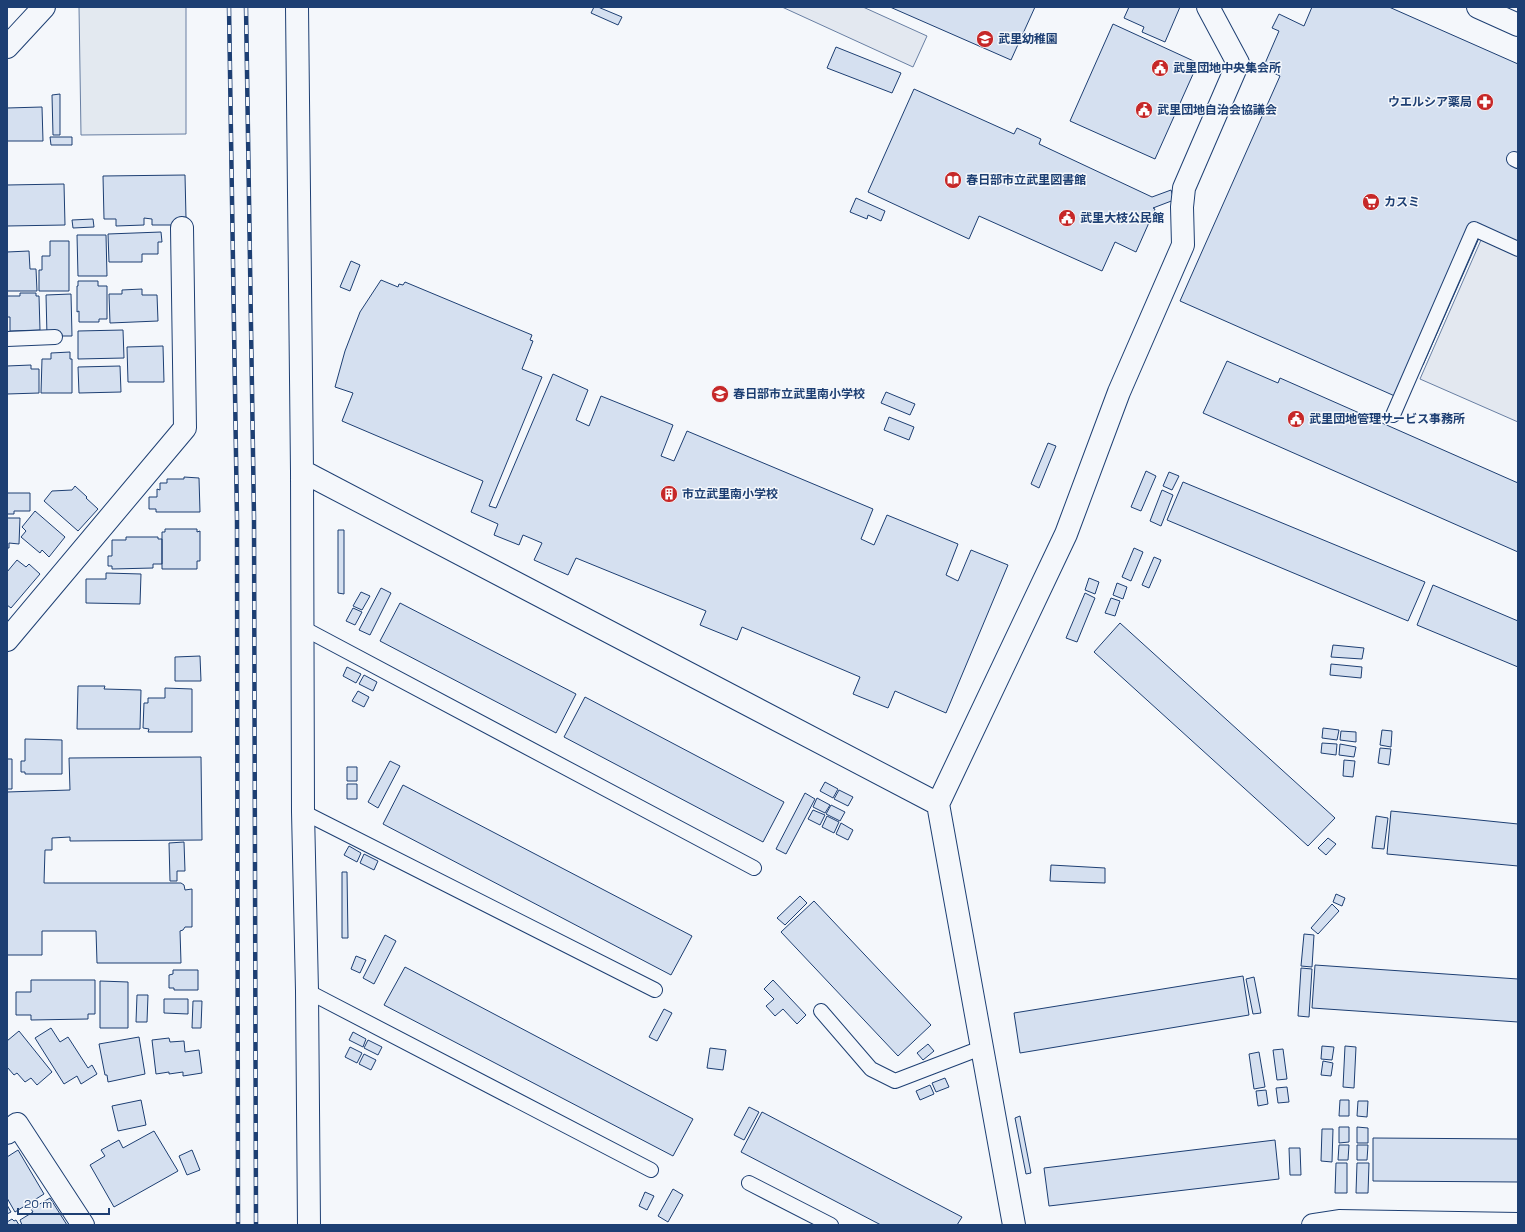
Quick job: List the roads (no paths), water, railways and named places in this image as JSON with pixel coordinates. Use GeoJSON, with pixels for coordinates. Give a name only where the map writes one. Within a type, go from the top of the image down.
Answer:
{"type":"FeatureCollection","features":[{"type":"Feature","properties":{"kind":"street"},"geometry":{"type":"LineString","coordinates":[[7,47],[44,7]]}},
{"type":"Feature","properties":{"kind":"street"},"geometry":{"type":"LineString","coordinates":[[297,7],[302,471],[303,812],[307,991],[309,1225]]}},
{"type":"Feature","properties":{"kind":"street"},"geometry":{"type":"LineString","coordinates":[[1014,1225],[938,804],[1066,534],[1119,392],[1183,245],[1182,207],[1184,188],[1238,63],[1208,7]]}},
{"type":"Feature","properties":{"kind":"street"},"geometry":{"type":"LineString","coordinates":[[1478,7],[1518,25]]}},
{"type":"Feature","properties":{"kind":"street"},"geometry":{"type":"LineString","coordinates":[[7,640],[185,428],[182,228]]}},
{"type":"Feature","properties":{"kind":"street"},"geometry":{"type":"LineString","coordinates":[[302,471],[938,804]]}},
{"type":"Feature","properties":{"kind":"street"},"geometry":{"type":"LineString","coordinates":[[7,1133],[18,1124],[83,1225]]}},
{"type":"Feature","properties":{"kind":"street"},"geometry":{"type":"LineString","coordinates":[[1313,1225],[1340,1222],[1518,1224]]}},
{"type":"Feature","properties":{"kind":"lane"},"geometry":{"type":"LineString","coordinates":[[1393,415],[1474,230],[1495,235],[1518,249]]}},
{"type":"Feature","properties":{"kind":"lane"},"geometry":{"type":"LineString","coordinates":[[7,339],[55,337]]}},
{"type":"Feature","properties":{"kind":"lane"},"geometry":{"type":"LineString","coordinates":[[303,628],[754,868]]}},
{"type":"Feature","properties":{"kind":"lane"},"geometry":{"type":"LineString","coordinates":[[303,812],[655,990]]}},
{"type":"Feature","properties":{"kind":"lane"},"geometry":{"type":"LineString","coordinates":[[307,991],[651,1170]]}},
{"type":"Feature","properties":{"kind":"lane"},"geometry":{"type":"LineString","coordinates":[[821,1011],[871,1069],[895,1081],[981,1048]]}},
{"type":"Feature","properties":{"kind":"lane"},"geometry":{"type":"LineString","coordinates":[[749,1183],[831,1225]]}},
{"type":"Feature","properties":{"kind":"railway"},"geometry":{"type":"LineString","coordinates":[[229,7],[237,519],[238,1225]]}},
{"type":"Feature","properties":{"kind":"railway"},"geometry":{"type":"LineString","coordinates":[[246,7],[254,517],[256,1225]]}},
{"type":"Feature","properties":{"kind":"place","name":"武里幼稚園"},"geometry":{"type":"Point","coordinates":[985,39]}},
{"type":"Feature","properties":{"kind":"place","name":"武里団地中央集会所"},"geometry":{"type":"Point","coordinates":[1160,68]}},
{"type":"Feature","properties":{"kind":"place","name":"ウエルシア薬局"},"geometry":{"type":"Point","coordinates":[1485,102]}},
{"type":"Feature","properties":{"kind":"place","name":"武里団地自治会協議会"},"geometry":{"type":"Point","coordinates":[1144,110]}},
{"type":"Feature","properties":{"kind":"place","name":"春日部市立武里図書館"},"geometry":{"type":"Point","coordinates":[953,180]}},
{"type":"Feature","properties":{"kind":"place","name":"カスミ"},"geometry":{"type":"Point","coordinates":[1371,202]}},
{"type":"Feature","properties":{"kind":"place","name":"武里大枝公民館"},"geometry":{"type":"Point","coordinates":[1067,218]}},
{"type":"Feature","properties":{"kind":"place","name":"春日部市立武里南小学校"},"geometry":{"type":"Point","coordinates":[720,394]}},
{"type":"Feature","properties":{"kind":"place","name":"武里団地管理サービス事務所"},"geometry":{"type":"Point","coordinates":[1296,419]}},
{"type":"Feature","properties":{"kind":"place","name":"市立武里南小学校"},"geometry":{"type":"Point","coordinates":[669,494]}}]}
